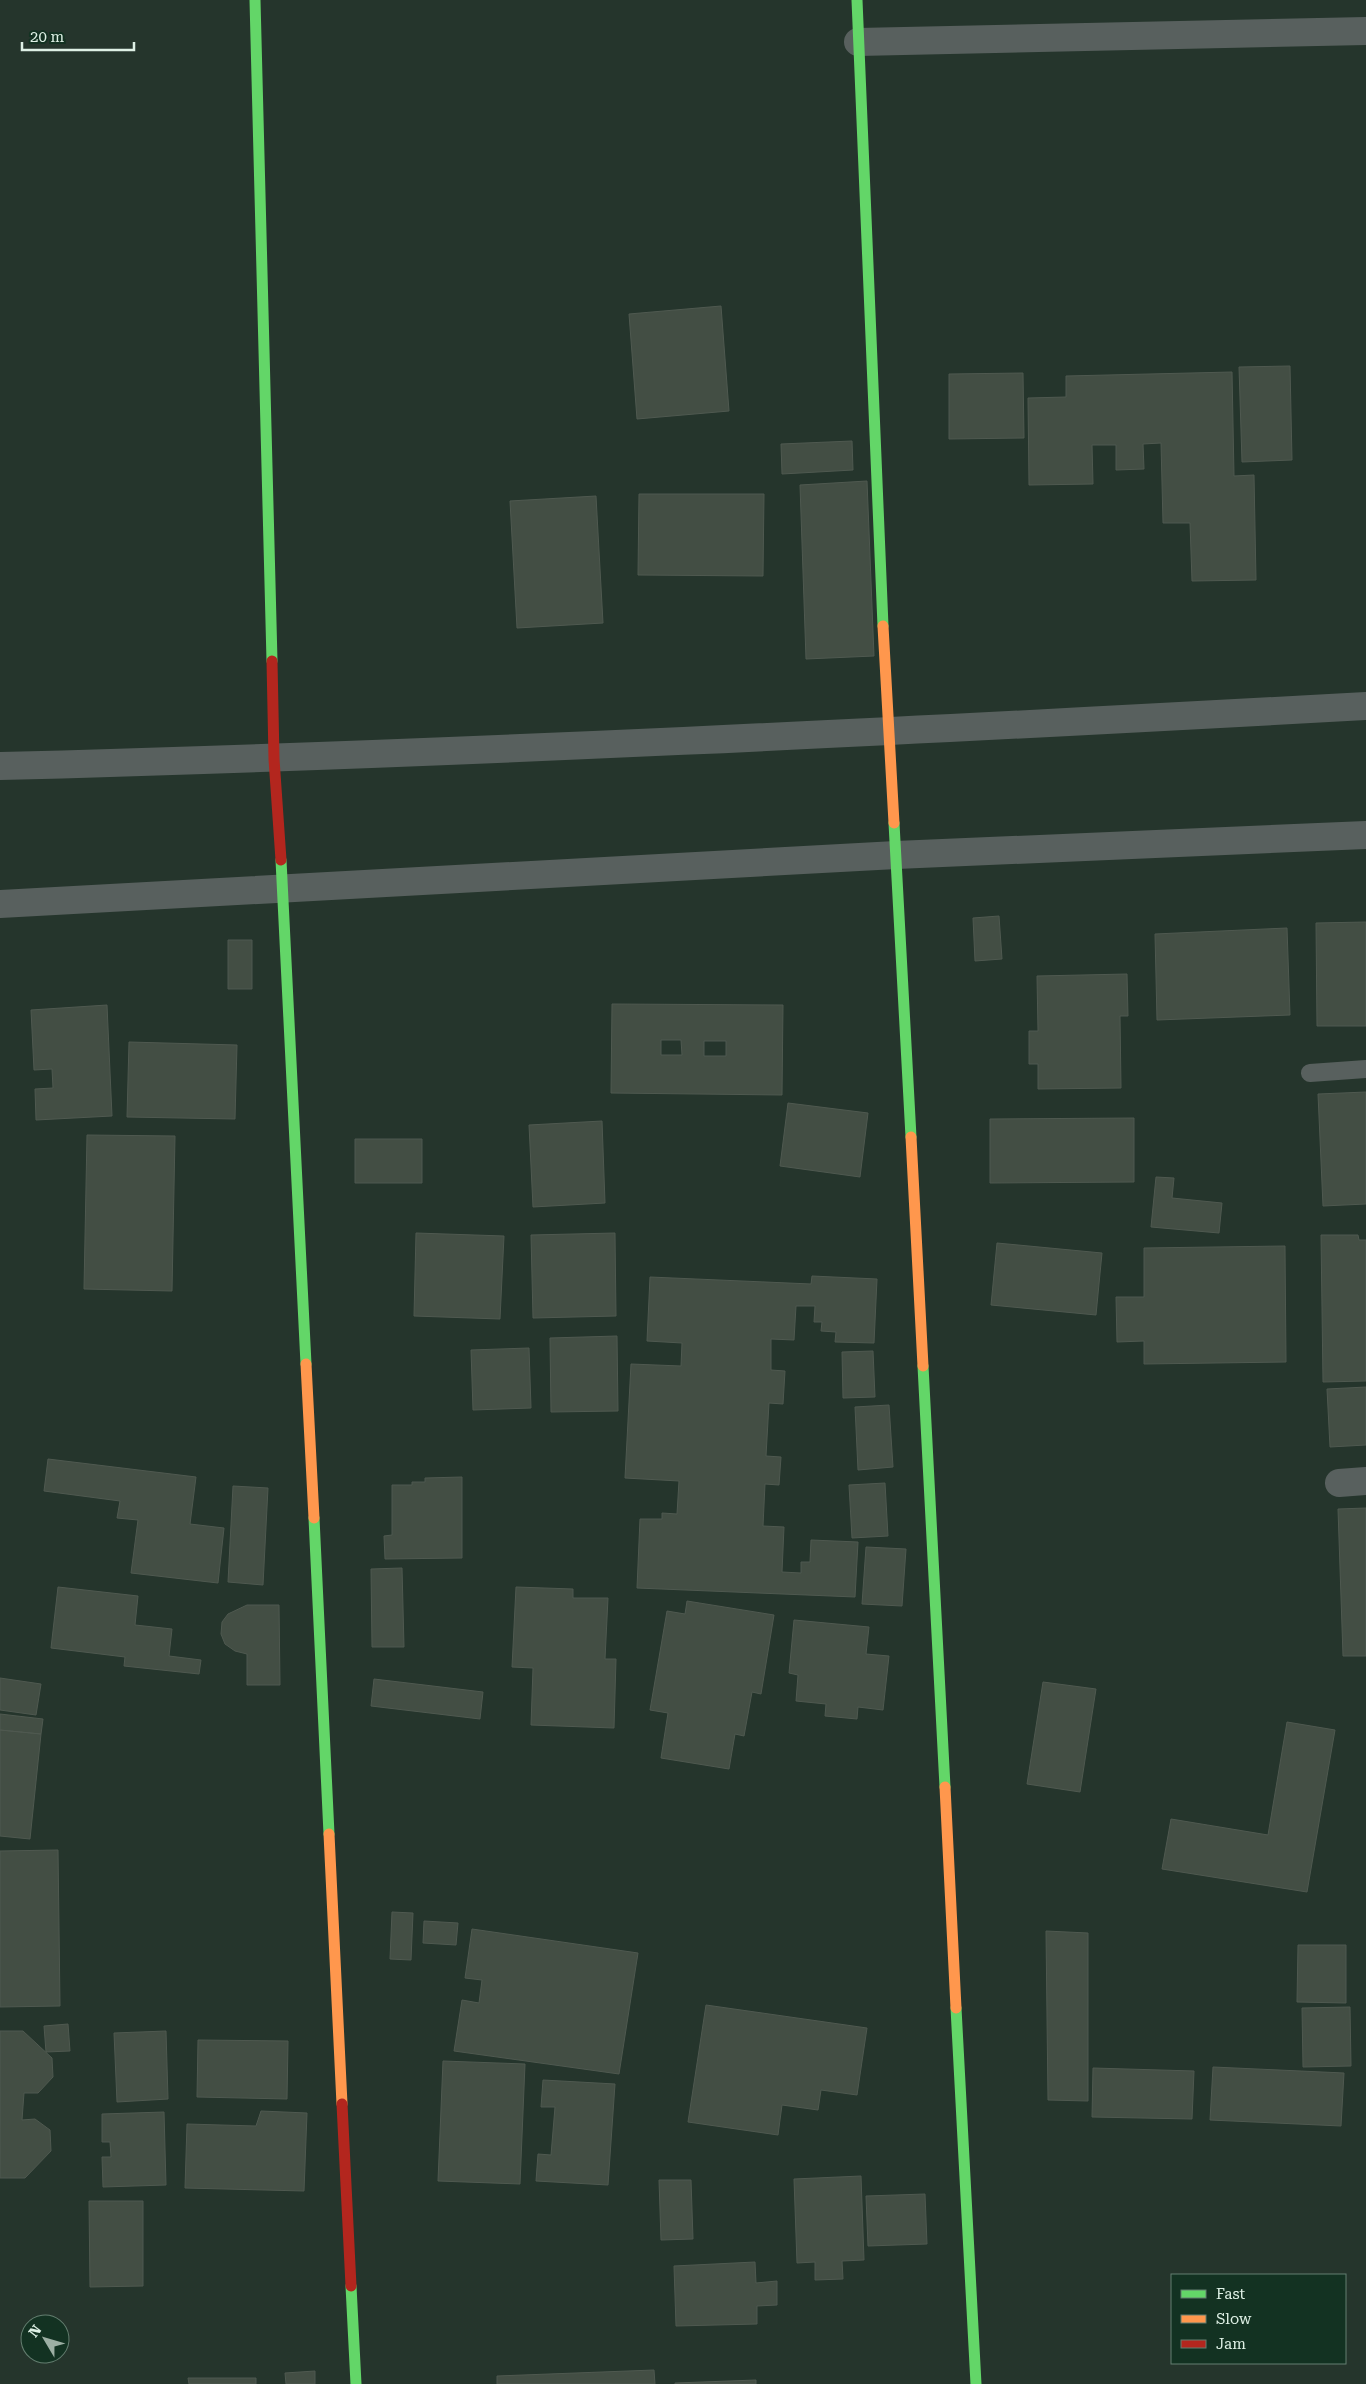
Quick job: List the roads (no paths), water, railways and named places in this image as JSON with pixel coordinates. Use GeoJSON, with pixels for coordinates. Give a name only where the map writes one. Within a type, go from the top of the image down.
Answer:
{"type":"FeatureCollection","features":[{"type":"Feature","properties":{"kind":"street"},"geometry":{"type":"LineString","coordinates":[[255,0],[274,759],[283,887],[356,2384]]}},
{"type":"Feature","properties":{"kind":"street"},"geometry":{"type":"LineString","coordinates":[[857,0],[887,732],[896,856],[976,2384]]}},
{"type":"Feature","properties":{"kind":"street"},"geometry":{"type":"LineString","coordinates":[[858,42],[1366,31]]}},
{"type":"Feature","properties":{"kind":"street"},"geometry":{"type":"LineString","coordinates":[[0,766],[274,759],[887,732],[1366,706]]}},
{"type":"Feature","properties":{"kind":"street"},"geometry":{"type":"LineString","coordinates":[[0,904],[283,887],[896,856],[1366,835]]}},
{"type":"Feature","properties":{"kind":"street"},"geometry":{"type":"LineString","coordinates":[[1339,1483],[1366,1481]]}},
{"type":"Feature","properties":{"kind":"lane"},"geometry":{"type":"LineString","coordinates":[[1310,1073],[1366,1069]]}}]}
